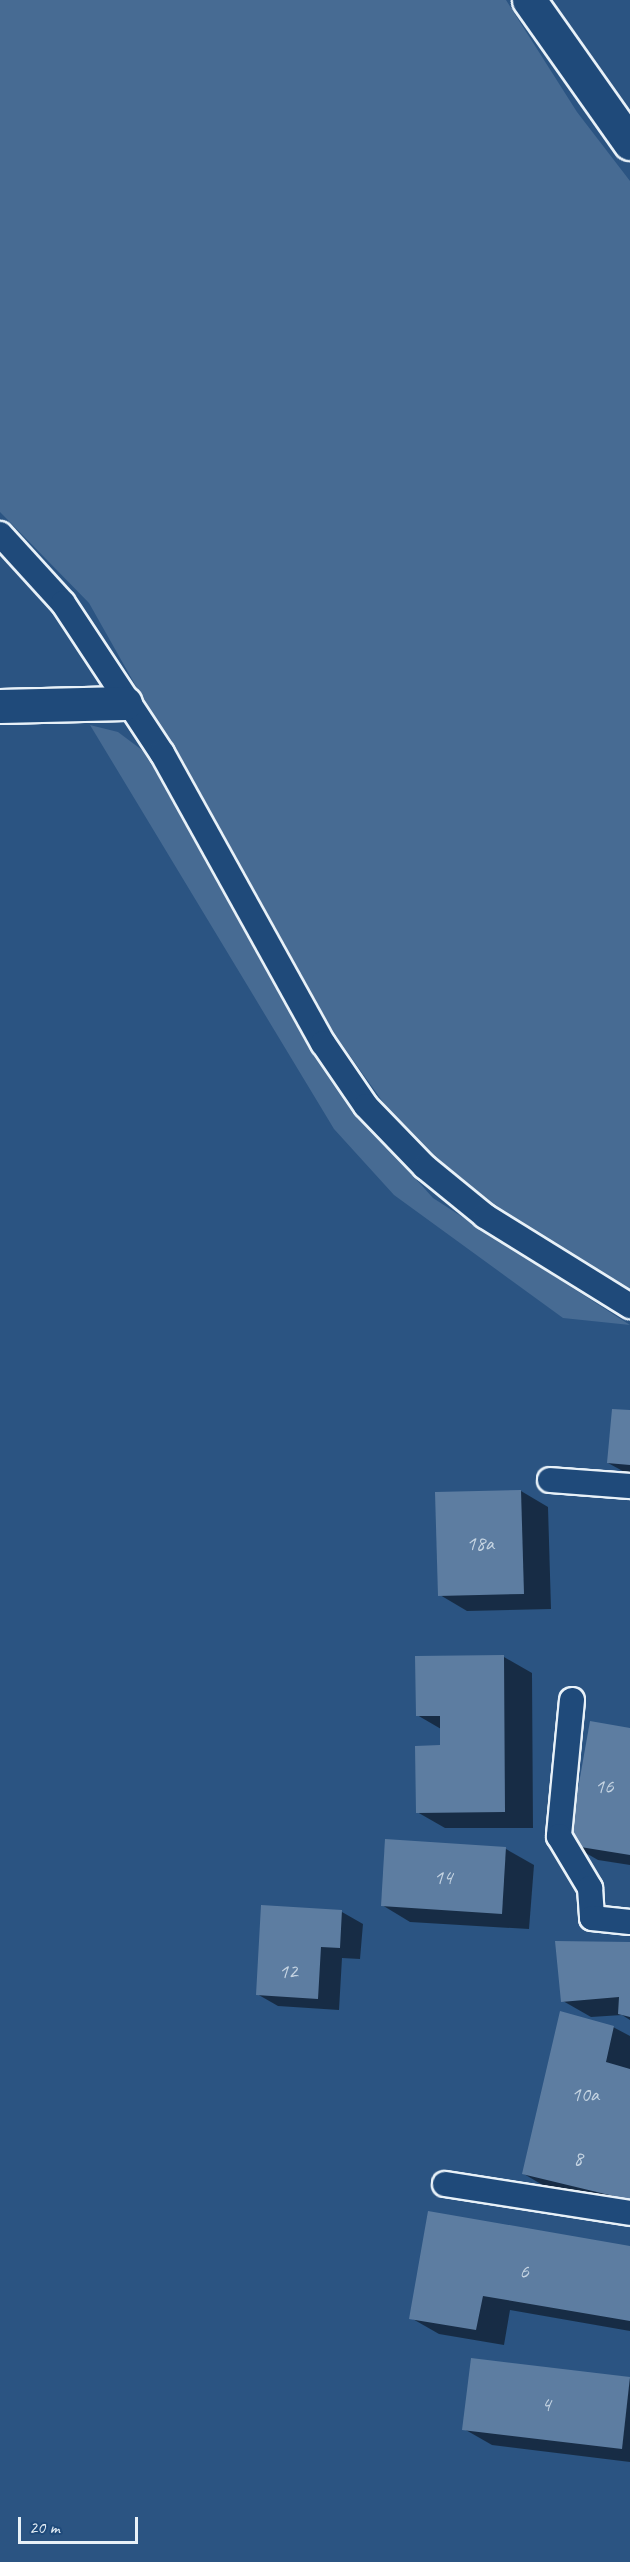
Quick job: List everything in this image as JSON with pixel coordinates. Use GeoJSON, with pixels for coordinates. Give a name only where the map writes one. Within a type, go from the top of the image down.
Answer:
{"type":"FeatureCollection","features":[{"type":"Feature","properties":{"kind":"street"},"geometry":{"type":"LineString","coordinates":[[529,0],[630,143]]}},
{"type":"Feature","properties":{"kind":"street"},"geometry":{"type":"LineString","coordinates":[[0,706],[126,703]]}},
{"type":"Feature","properties":{"kind":"lane"},"geometry":{"type":"LineString","coordinates":[[0,534],[63,603],[198,811],[323,1043],[366,1106],[425,1167],[485,1216],[630,1306]]}},
{"type":"Feature","properties":{"kind":"lane"},"geometry":{"type":"LineString","coordinates":[[550,1480],[630,1486]]}},
{"type":"Feature","properties":{"kind":"lane"},"geometry":{"type":"LineString","coordinates":[[572,1700],[559,1836],[590,1888],[592,1918],[630,1922]]}},
{"type":"Feature","properties":{"kind":"lane"},"geometry":{"type":"LineString","coordinates":[[445,2184],[630,2213]]}},
{"type":"Feature","properties":{"kind":"shaded area"},"geometry":{"type":"Polygon","coordinates":[[[0,0],[506,0],[577,112],[630,181],[630,1293],[516,1227],[408,1137],[325,1021],[89,603],[0,512],[0,0]]]}},
{"type":"Feature","properties":{"kind":"shaded area"},"geometry":{"type":"Polygon","coordinates":[[[90,725],[118,732],[158,762],[322,1064],[398,1159],[433,1198],[630,1325],[563,1318],[394,1195],[334,1129],[90,725]]]}},
{"type":"Feature","properties":{"kind":"building"},"geometry":{"type":"Polygon","coordinates":[[[612,1409],[630,1410],[630,1465],[607,1463],[612,1409]]]}},
{"type":"Feature","properties":{"kind":"building"},"geometry":{"type":"Polygon","coordinates":[[[521,1490],[524,1594],[438,1596],[435,1492],[521,1490]]]}},
{"type":"Feature","properties":{"kind":"building"},"geometry":{"type":"Polygon","coordinates":[[[504,1655],[505,1812],[416,1813],[415,1746],[440,1745],[440,1716],[416,1716],[415,1656],[504,1655]]]}},
{"type":"Feature","properties":{"kind":"building"},"geometry":{"type":"Polygon","coordinates":[[[590,1721],[630,1728],[630,1855],[568,1845],[590,1721]]]}},
{"type":"Feature","properties":{"kind":"building"},"geometry":{"type":"Polygon","coordinates":[[[385,1839],[506,1847],[502,1914],[381,1906],[385,1839]]]}},
{"type":"Feature","properties":{"kind":"building"},"geometry":{"type":"Polygon","coordinates":[[[261,1905],[342,1910],[340,1948],[321,1947],[318,1999],[256,1995],[261,1905]]]}},
{"type":"Feature","properties":{"kind":"building"},"geometry":{"type":"Polygon","coordinates":[[[555,1941],[630,1942],[630,2017],[618,2014],[619,1997],[561,2002],[555,1941]]]}},
{"type":"Feature","properties":{"kind":"building"},"geometry":{"type":"Polygon","coordinates":[[[560,2011],[614,2026],[606,2062],[630,2069],[630,2200],[522,2174],[560,2011]]]}},
{"type":"Feature","properties":{"kind":"building"},"geometry":{"type":"Polygon","coordinates":[[[428,2211],[630,2246],[630,2321],[483,2296],[476,2330],[409,2319],[428,2211]]]}},
{"type":"Feature","properties":{"kind":"building"},"geometry":{"type":"Polygon","coordinates":[[[471,2358],[630,2377],[622,2449],[462,2430],[471,2358]]]}}]}
